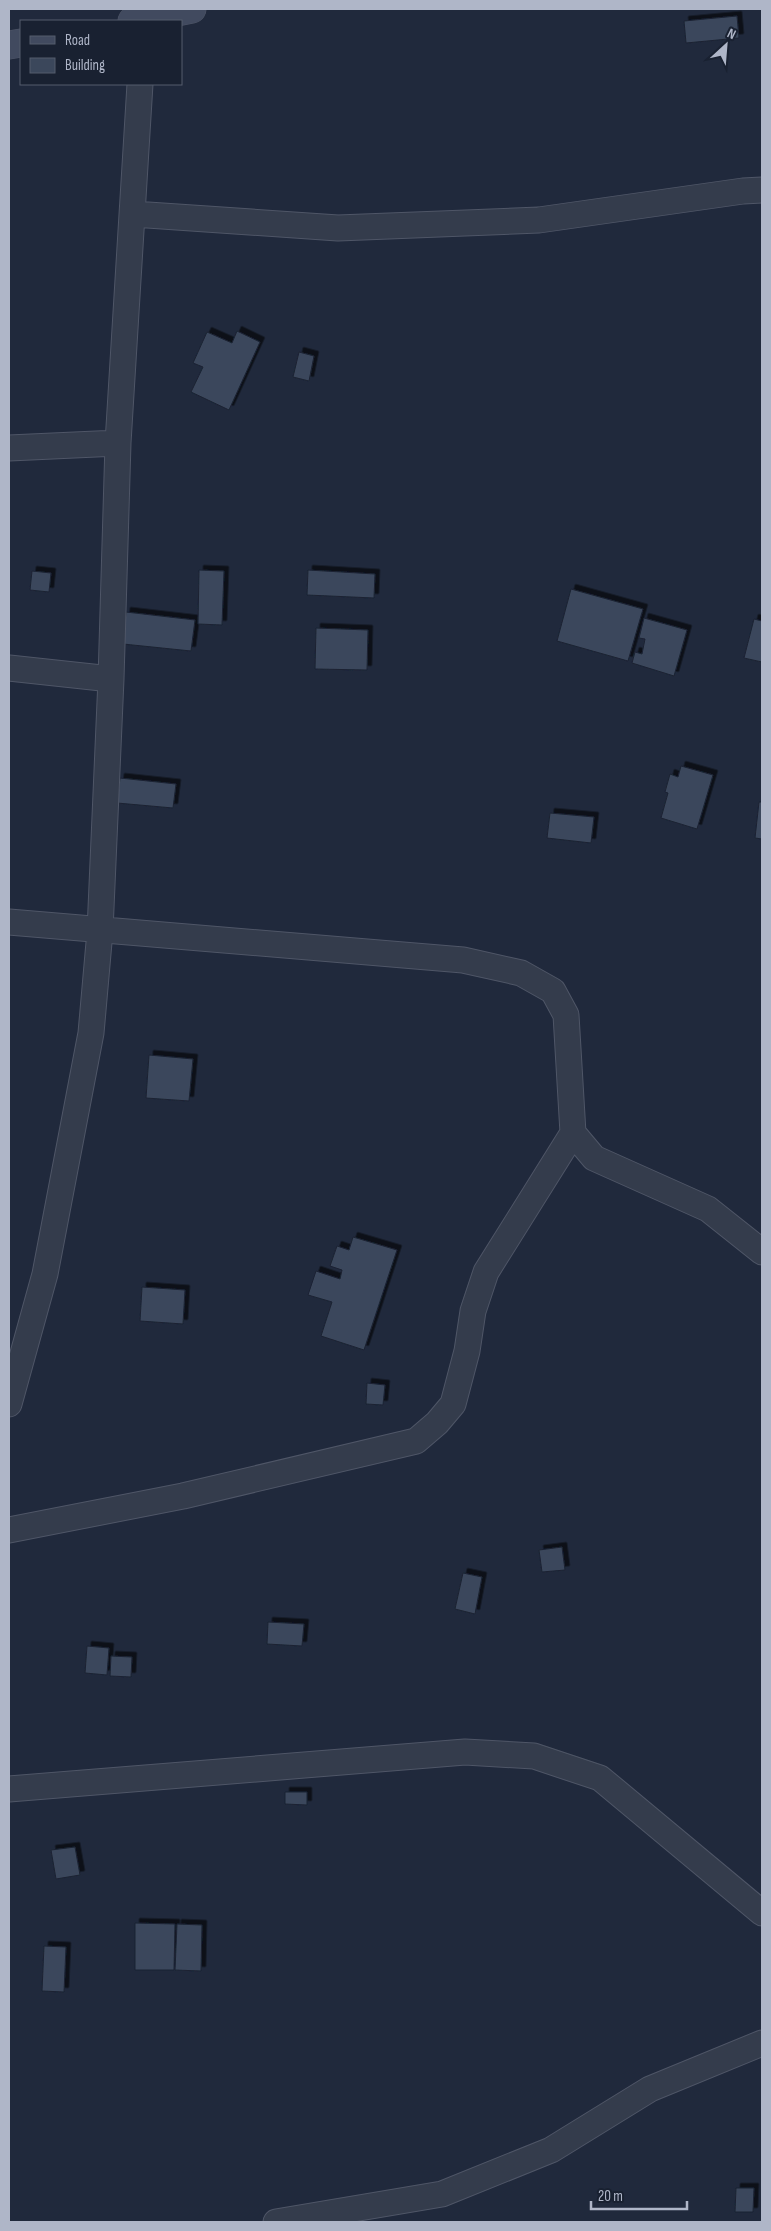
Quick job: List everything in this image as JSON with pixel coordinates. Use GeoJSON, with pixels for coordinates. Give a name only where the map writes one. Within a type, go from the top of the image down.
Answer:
{"type":"FeatureCollection","features":[{"type":"Feature","properties":{"kind":"main road"},"geometry":{"type":"LineString","coordinates":[[143,20],[190,9]]}},
{"type":"Feature","properties":{"kind":"street"},"geometry":{"type":"LineString","coordinates":[[9,1404],[45,1274],[91,1033],[100,932],[111,679],[118,443],[140,85]]}},
{"type":"Feature","properties":{"kind":"street"},"geometry":{"type":"LineString","coordinates":[[133,214],[338,228],[538,220],[742,191],[762,190]]}},
{"type":"Feature","properties":{"kind":"street"},"geometry":{"type":"LineString","coordinates":[[9,448],[118,443]]}},
{"type":"Feature","properties":{"kind":"street"},"geometry":{"type":"LineString","coordinates":[[9,668],[111,679]]}},
{"type":"Feature","properties":{"kind":"street"},"geometry":{"type":"LineString","coordinates":[[9,922],[100,932],[463,960],[521,972],[553,991],[566,1015],[573,1133],[486,1272],[473,1311],[467,1351],[453,1404],[437,1423],[416,1441],[183,1496],[9,1530]]}},
{"type":"Feature","properties":{"kind":"street"},"geometry":{"type":"LineString","coordinates":[[573,1133],[594,1158],[708,1209],[762,1252]]}},
{"type":"Feature","properties":{"kind":"street"},"geometry":{"type":"LineString","coordinates":[[9,1789],[465,1752],[534,1756],[600,1778],[762,1913]]}},
{"type":"Feature","properties":{"kind":"street"},"geometry":{"type":"LineString","coordinates":[[276,2222],[442,2194],[551,2150],[650,2089],[762,2044]]}},
{"type":"Feature","properties":{"kind":"building"},"geometry":{"type":"Polygon","coordinates":[[[737,16],[739,38],[686,43],[684,21],[737,16]]]}},
{"type":"Feature","properties":{"kind":"building"},"geometry":{"type":"Polygon","coordinates":[[[237,331],[260,342],[229,410],[191,392],[203,367],[193,363],[207,332],[232,343],[237,331]]]}},
{"type":"Feature","properties":{"kind":"building"},"geometry":{"type":"Polygon","coordinates":[[[299,352],[314,356],[309,381],[293,377],[299,352]]]}},
{"type":"Feature","properties":{"kind":"building"},"geometry":{"type":"Polygon","coordinates":[[[199,570],[224,571],[222,625],[198,624],[199,570]]]}},
{"type":"Feature","properties":{"kind":"building"},"geometry":{"type":"Polygon","coordinates":[[[308,570],[375,574],[374,598],[307,595],[308,570]]]}},
{"type":"Feature","properties":{"kind":"building"},"geometry":{"type":"Polygon","coordinates":[[[32,571],[51,573],[49,592],[30,590],[32,571]]]}},
{"type":"Feature","properties":{"kind":"building"},"geometry":{"type":"Polygon","coordinates":[[[571,589],[643,609],[628,661],[557,641],[571,589]]]}},
{"type":"Feature","properties":{"kind":"building"},"geometry":{"type":"Polygon","coordinates":[[[126,612],[195,620],[191,651],[123,644],[126,612]]]}},
{"type":"Feature","properties":{"kind":"building"},"geometry":{"type":"Polygon","coordinates":[[[644,618],[687,630],[674,676],[632,663],[635,652],[642,654],[645,639],[639,638],[644,618]]]}},
{"type":"Feature","properties":{"kind":"building"},"geometry":{"type":"Polygon","coordinates":[[[754,619],[762,621],[762,662],[744,658],[754,619]]]}},
{"type":"Feature","properties":{"kind":"building"},"geometry":{"type":"Polygon","coordinates":[[[316,628],[368,630],[367,670],[315,669],[316,628]]]}},
{"type":"Feature","properties":{"kind":"building"},"geometry":{"type":"Polygon","coordinates":[[[681,766],[713,775],[697,829],[661,818],[668,793],[665,792],[670,774],[678,777],[681,766]]]}},
{"type":"Feature","properties":{"kind":"building"},"geometry":{"type":"Polygon","coordinates":[[[120,778],[176,784],[173,808],[117,803],[120,778]]]}},
{"type":"Feature","properties":{"kind":"building"},"geometry":{"type":"Polygon","coordinates":[[[759,802],[762,802],[762,839],[755,838],[759,802]]]}},
{"type":"Feature","properties":{"kind":"building"},"geometry":{"type":"Polygon","coordinates":[[[550,813],[594,817],[591,843],[547,838],[550,813]]]}},
{"type":"Feature","properties":{"kind":"building"},"geometry":{"type":"Polygon","coordinates":[[[149,1055],[193,1059],[189,1101],[146,1098],[149,1055]]]}},
{"type":"Feature","properties":{"kind":"building"},"geometry":{"type":"Polygon","coordinates":[[[353,1237],[397,1250],[364,1350],[321,1336],[332,1302],[308,1295],[316,1271],[340,1279],[342,1270],[330,1266],[337,1246],[349,1250],[353,1237]]]}},
{"type":"Feature","properties":{"kind":"building"},"geometry":{"type":"Polygon","coordinates":[[[142,1287],[185,1290],[183,1324],[140,1321],[142,1287]]]}},
{"type":"Feature","properties":{"kind":"building"},"geometry":{"type":"Polygon","coordinates":[[[367,1383],[385,1385],[383,1405],[366,1404],[367,1383]]]}},
{"type":"Feature","properties":{"kind":"building"},"geometry":{"type":"Polygon","coordinates":[[[562,1547],[565,1570],[542,1572],[539,1550],[562,1547]]]}},
{"type":"Feature","properties":{"kind":"building"},"geometry":{"type":"Polygon","coordinates":[[[463,1573],[482,1577],[475,1614],[455,1609],[463,1573]]]}},
{"type":"Feature","properties":{"kind":"building"},"geometry":{"type":"Polygon","coordinates":[[[268,1622],[304,1624],[302,1646],[267,1644],[268,1622]]]}},
{"type":"Feature","properties":{"kind":"building"},"geometry":{"type":"Polygon","coordinates":[[[87,1646],[109,1648],[107,1675],[85,1673],[87,1646]]]}},
{"type":"Feature","properties":{"kind":"building"},"geometry":{"type":"Polygon","coordinates":[[[111,1656],[132,1657],[131,1677],[110,1676],[111,1656]]]}},
{"type":"Feature","properties":{"kind":"building"},"geometry":{"type":"Polygon","coordinates":[[[285,1792],[307,1792],[307,1805],[285,1804],[285,1792]]]}},
{"type":"Feature","properties":{"kind":"building"},"geometry":{"type":"Polygon","coordinates":[[[75,1847],[80,1875],[56,1879],[51,1850],[75,1847]]]}},
{"type":"Feature","properties":{"kind":"building"},"geometry":{"type":"Polygon","coordinates":[[[135,1923],[175,1924],[174,1970],[135,1970],[135,1923]]]}},
{"type":"Feature","properties":{"kind":"building"},"geometry":{"type":"Polygon","coordinates":[[[177,1924],[202,1925],[201,1971],[175,1970],[177,1924]]]}},
{"type":"Feature","properties":{"kind":"building"},"geometry":{"type":"Polygon","coordinates":[[[44,1946],[66,1947],[64,1992],[42,1991],[44,1946]]]}},
{"type":"Feature","properties":{"kind":"building"},"geometry":{"type":"Polygon","coordinates":[[[736,2188],[754,2188],[753,2212],[735,2212],[736,2188]]]}}]}
